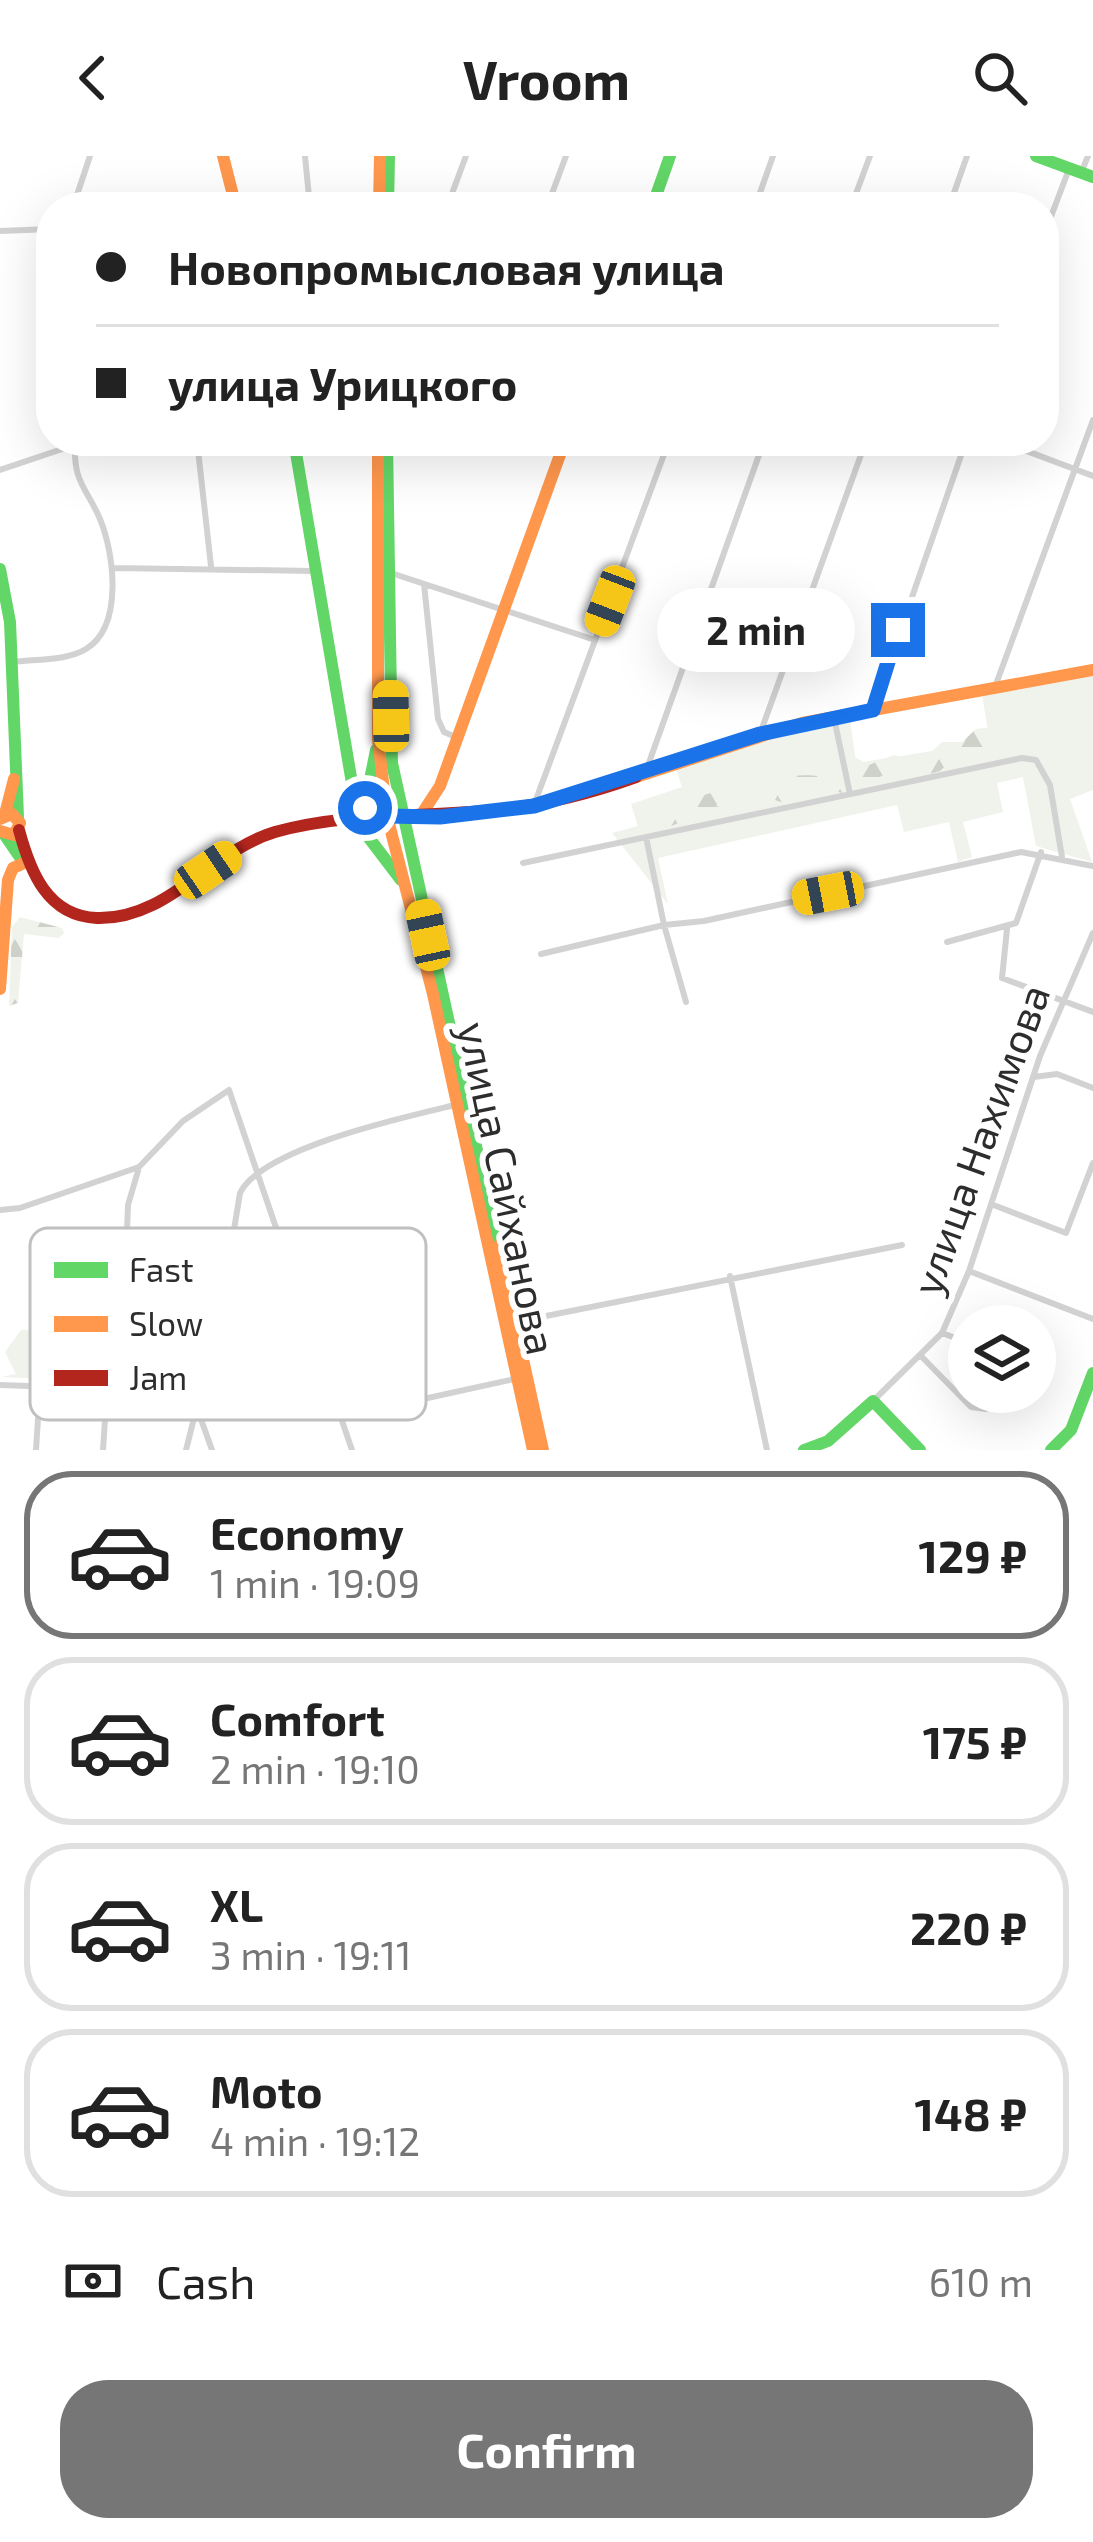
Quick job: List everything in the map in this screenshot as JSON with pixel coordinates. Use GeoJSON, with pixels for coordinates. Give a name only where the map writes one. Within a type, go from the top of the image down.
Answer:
{"type":"FeatureCollection","features":[{"type":"Feature","properties":{"kind":"main road"},"geometry":{"type":"LineString","coordinates":[[223,156],[232,192]]}},
{"type":"Feature","properties":{"kind":"main road"},"geometry":{"type":"LineString","coordinates":[[379,192],[380,156]]}},
{"type":"Feature","properties":{"kind":"main road"},"geometry":{"type":"LineString","coordinates":[[388,192],[389,156]]}},
{"type":"Feature","properties":{"kind":"main road"},"geometry":{"type":"LineString","coordinates":[[657,192],[670,156]]}},
{"type":"Feature","properties":{"kind":"main road"},"geometry":{"type":"LineString","coordinates":[[1036,156],[1081,173]]}},
{"type":"Feature","properties":{"kind":"main road"},"geometry":{"type":"LineString","coordinates":[[297,456],[354,795],[365,808],[394,816]]}},
{"type":"Feature","properties":{"kind":"main road","name":"улица Сайханова"},"geometry":{"type":"LineString","coordinates":[[379,456],[394,816]]}},
{"type":"Feature","properties":{"kind":"main road","name":"улица Сайханова"},"geometry":{"type":"LineString","coordinates":[[387,456],[378,739],[405,886],[462,1103]]}},
{"type":"Feature","properties":{"kind":"main road"},"geometry":{"type":"LineString","coordinates":[[421,815],[440,786],[560,456]]}},
{"type":"Feature","properties":{"kind":"main road"},"geometry":{"type":"LineString","coordinates":[[0,569],[12,662],[16,774],[1,832],[62,909],[110,918],[164,900],[267,834],[344,820],[534,806],[760,734],[1093,670]]}},
{"type":"Feature","properties":{"kind":"main road"},"geometry":{"type":"LineString","coordinates":[[344,820],[365,808],[378,739]]}},
{"type":"Feature","properties":{"kind":"main road"},"geometry":{"type":"LineString","coordinates":[[394,816],[522,1377],[543,1450]]}},
{"type":"Feature","properties":{"kind":"main road"},"geometry":{"type":"LineString","coordinates":[[8,819],[24,863]]}},
{"type":"Feature","properties":{"kind":"main road"},"geometry":{"type":"LineString","coordinates":[[344,820],[366,834],[405,886]]}},
{"type":"Feature","properties":{"kind":"main road"},"geometry":{"type":"LineString","coordinates":[[0,989],[8,880],[13,868],[24,863]]}},
{"type":"Feature","properties":{"kind":"main road"},"geometry":{"type":"LineString","coordinates":[[1051,1450],[1071,1430],[1093,1373]]}},
{"type":"Feature","properties":{"kind":"main road","name":"улица Сайханова"},"geometry":{"type":"LineString","coordinates":[[522,1377],[533,1450]]}},
{"type":"Feature","properties":{"kind":"main road"},"geometry":{"type":"LineString","coordinates":[[873,1401],[920,1450]]}},
{"type":"Feature","properties":{"kind":"main road","name":"улица Нахимова"},"geometry":{"type":"LineString","coordinates":[[811,1449],[873,1401]]}},
{"type":"Feature","properties":{"kind":"street"},"geometry":{"type":"LineString","coordinates":[[78,192],[90,156]]}},
{"type":"Feature","properties":{"kind":"street"},"geometry":{"type":"LineString","coordinates":[[305,156],[309,192]]}},
{"type":"Feature","properties":{"kind":"street"},"geometry":{"type":"LineString","coordinates":[[453,192],[466,156]]}},
{"type":"Feature","properties":{"kind":"street"},"geometry":{"type":"LineString","coordinates":[[553,192],[566,156]]}},
{"type":"Feature","properties":{"kind":"street"},"geometry":{"type":"LineString","coordinates":[[760,192],[773,156]]}},
{"type":"Feature","properties":{"kind":"street"},"geometry":{"type":"LineString","coordinates":[[857,192],[871,156]]}},
{"type":"Feature","properties":{"kind":"street"},"geometry":{"type":"LineString","coordinates":[[954,192],[967,156]]}},
{"type":"Feature","properties":{"kind":"street"},"geometry":{"type":"LineString","coordinates":[[1059,210],[1088,156]]}},
{"type":"Feature","properties":{"kind":"street"},"geometry":{"type":"LineString","coordinates":[[0,231],[36,230]]}},
{"type":"Feature","properties":{"kind":"street"},"geometry":{"type":"LineString","coordinates":[[995,687],[1093,420]]}},
{"type":"Feature","properties":{"kind":"street"},"geometry":{"type":"LineString","coordinates":[[0,470],[42,456]]}},
{"type":"Feature","properties":{"kind":"street"},"geometry":{"type":"LineString","coordinates":[[12,662],[76,654],[94,643],[103,628],[114,568],[101,521],[83,496],[77,456]]}},
{"type":"Feature","properties":{"kind":"street"},"geometry":{"type":"LineString","coordinates":[[199,456],[212,566]]}},
{"type":"Feature","properties":{"kind":"street"},"geometry":{"type":"LineString","coordinates":[[534,806],[663,456]]}},
{"type":"Feature","properties":{"kind":"street"},"geometry":{"type":"LineString","coordinates":[[645,773],[759,456]]}},
{"type":"Feature","properties":{"kind":"street"},"geometry":{"type":"LineString","coordinates":[[760,734],[861,456]]}},
{"type":"Feature","properties":{"kind":"street"},"geometry":{"type":"LineString","coordinates":[[873,710],[961,456]]}},
{"type":"Feature","properties":{"kind":"street"},"geometry":{"type":"LineString","coordinates":[[1039,456],[1093,476]]}},
{"type":"Feature","properties":{"kind":"street"},"geometry":{"type":"LineString","coordinates":[[114,568],[316,571]]}},
{"type":"Feature","properties":{"kind":"street"},"geometry":{"type":"LineString","coordinates":[[383,572],[502,614],[595,640]]}},
{"type":"Feature","properties":{"kind":"street"},"geometry":{"type":"LineString","coordinates":[[424,584],[438,719],[444,731],[458,738]]}},
{"type":"Feature","properties":{"kind":"street"},"geometry":{"type":"LineString","coordinates":[[834,718],[850,794]]}},
{"type":"Feature","properties":{"kind":"street"},"geometry":{"type":"LineString","coordinates":[[523,863],[760,817],[1018,758],[1036,760],[1050,785],[1062,857]]}},
{"type":"Feature","properties":{"kind":"street"},"geometry":{"type":"LineString","coordinates":[[646,837],[686,1002]]}},
{"type":"Feature","properties":{"kind":"street"},"geometry":{"type":"LineString","coordinates":[[947,942],[1007,929],[1021,914],[1041,852]]}},
{"type":"Feature","properties":{"kind":"street"},"geometry":{"type":"LineString","coordinates":[[541,954],[664,925],[1041,852],[1093,866]]}},
{"type":"Feature","properties":{"kind":"street"},"geometry":{"type":"LineString","coordinates":[[1007,929],[1002,978],[1093,1012]]}},
{"type":"Feature","properties":{"kind":"street","name":"улица Нахимова"},"geometry":{"type":"LineString","coordinates":[[873,1401],[942,1333],[970,1271],[1032,1077],[1093,934]]}},
{"type":"Feature","properties":{"kind":"street"},"geometry":{"type":"LineString","coordinates":[[1032,1077],[1057,1074],[1093,1088]]}},
{"type":"Feature","properties":{"kind":"street"},"geometry":{"type":"LineString","coordinates":[[127,1228],[128,1205],[139,1168],[183,1121],[230,1090],[274,1228]]}},
{"type":"Feature","properties":{"kind":"street"},"geometry":{"type":"LineString","coordinates":[[234,1228],[240,1193],[255,1173],[294,1153],[462,1103]]}},
{"type":"Feature","properties":{"kind":"street"},"geometry":{"type":"LineString","coordinates":[[991,1204],[1066,1233],[1093,1163]]}},
{"type":"Feature","properties":{"kind":"street"},"geometry":{"type":"LineString","coordinates":[[0,1210],[20,1208],[139,1168]]}},
{"type":"Feature","properties":{"kind":"street"},"geometry":{"type":"LineString","coordinates":[[511,1323],[902,1245]]}},
{"type":"Feature","properties":{"kind":"street"},"geometry":{"type":"LineString","coordinates":[[970,1271],[1093,1319]]}},
{"type":"Feature","properties":{"kind":"street"},"geometry":{"type":"LineString","coordinates":[[730,1276],[767,1450]]}},
{"type":"Feature","properties":{"kind":"street"},"geometry":{"type":"LineString","coordinates":[[942,1333],[948,1335]]}},
{"type":"Feature","properties":{"kind":"street"},"geometry":{"type":"LineString","coordinates":[[921,1357],[948,1384]]}},
{"type":"Feature","properties":{"kind":"street"},"geometry":{"type":"LineString","coordinates":[[426,1398],[522,1377]]}},
{"type":"Feature","properties":{"kind":"street"},"geometry":{"type":"LineString","coordinates":[[0,1385],[30,1386]]}},
{"type":"Feature","properties":{"kind":"street"},"geometry":{"type":"LineString","coordinates":[[36,1450],[38,1420]]}},
{"type":"Feature","properties":{"kind":"street"},"geometry":{"type":"LineString","coordinates":[[103,1450],[105,1420]]}},
{"type":"Feature","properties":{"kind":"street"},"geometry":{"type":"LineString","coordinates":[[186,1450],[193,1420]]}},
{"type":"Feature","properties":{"kind":"street"},"geometry":{"type":"LineString","coordinates":[[201,1420],[212,1450]]}},
{"type":"Feature","properties":{"kind":"street"},"geometry":{"type":"LineString","coordinates":[[342,1420],[352,1450]]}},
{"type":"Feature","properties":{"kind":"green space"},"geometry":{"type":"Polygon","coordinates":[[[1093,674],[1093,790],[1070,799],[1092,862],[1036,846],[1023,777],[997,783],[1003,812],[963,822],[972,857],[958,862],[949,822],[904,832],[897,805],[658,858],[668,904],[612,833],[638,826],[631,804],[682,787],[675,766],[762,737],[850,720],[856,763],[990,742],[982,695],[1093,674]]]}},
{"type":"Feature","properties":{"kind":"green space"},"geometry":{"type":"Polygon","coordinates":[[[1007,725],[1030,729],[1018,737],[1016,757],[1004,751],[987,759],[977,755],[953,759],[940,771],[922,776],[900,766],[865,785],[854,774],[842,793],[835,791],[833,780],[827,794],[796,793],[784,803],[775,800],[781,789],[776,785],[761,807],[755,801],[721,799],[716,806],[731,808],[708,816],[702,824],[689,819],[671,826],[678,815],[671,810],[674,805],[703,795],[722,790],[753,792],[787,777],[826,777],[831,763],[851,755],[869,765],[894,755],[921,762],[942,742],[962,742],[976,729],[1007,725]]]}},
{"type":"Feature","properties":{"kind":"green space"},"geometry":{"type":"Polygon","coordinates":[[[20,917],[62,928],[64,933],[59,938],[24,934],[18,1003],[9,1006],[12,927],[20,917]]]}},
{"type":"Feature","properties":{"kind":"green space"},"geometry":{"type":"Polygon","coordinates":[[[21,1330],[30,1330],[30,1378],[1,1377],[16,1374],[5,1352],[21,1330]]]}},
{"type":"Feature","properties":{"kind":"traffic: fast"},"geometry":{"type":"LineString","coordinates":[[388,192],[389,156]]}},
{"type":"Feature","properties":{"kind":"traffic: fast"},"geometry":{"type":"LineString","coordinates":[[657,192],[670,156]]}},
{"type":"Feature","properties":{"kind":"traffic: fast"},"geometry":{"type":"LineString","coordinates":[[1036,156],[1093,177]]}},
{"type":"Feature","properties":{"kind":"traffic: fast"},"geometry":{"type":"LineString","coordinates":[[297,456],[354,795],[382,815]]}},
{"type":"Feature","properties":{"kind":"traffic: fast"},"geometry":{"type":"LineString","coordinates":[[387,456],[392,763],[498,1246]]}},
{"type":"Feature","properties":{"kind":"traffic: fast"},"geometry":{"type":"LineString","coordinates":[[0,569],[10,622],[18,817]]}},
{"type":"Feature","properties":{"kind":"traffic: fast"},"geometry":{"type":"LineString","coordinates":[[364,809],[376,750]]}},
{"type":"Feature","properties":{"kind":"traffic: fast"},"geometry":{"type":"LineString","coordinates":[[349,823],[366,834],[401,880]]}},
{"type":"Feature","properties":{"kind":"traffic: fast"},"geometry":{"type":"LineString","coordinates":[[4,834],[24,863]]}},
{"type":"Feature","properties":{"kind":"traffic: fast"},"geometry":{"type":"LineString","coordinates":[[1051,1450],[1071,1430],[1093,1373]]}},
{"type":"Feature","properties":{"kind":"traffic: fast"},"geometry":{"type":"LineString","coordinates":[[804,1450],[828,1441],[873,1401],[920,1450]]}},
{"type":"Feature","properties":{"kind":"traffic: slow"},"geometry":{"type":"LineString","coordinates":[[223,156],[232,192]]}},
{"type":"Feature","properties":{"kind":"traffic: slow"},"geometry":{"type":"LineString","coordinates":[[379,192],[380,156]]}},
{"type":"Feature","properties":{"kind":"traffic: slow"},"geometry":{"type":"LineString","coordinates":[[378,456],[378,739],[387,816],[433,994],[533,1450]]}},
{"type":"Feature","properties":{"kind":"traffic: slow"},"geometry":{"type":"LineString","coordinates":[[421,815],[440,786],[560,456]]}},
{"type":"Feature","properties":{"kind":"traffic: slow"},"geometry":{"type":"LineString","coordinates":[[636,777],[802,723],[1093,670]]}},
{"type":"Feature","properties":{"kind":"traffic: slow"},"geometry":{"type":"LineString","coordinates":[[5,814],[14,779]]}},
{"type":"Feature","properties":{"kind":"traffic: slow"},"geometry":{"type":"LineString","coordinates":[[0,819],[12,814],[20,823],[14,835],[0,831]]}},
{"type":"Feature","properties":{"kind":"traffic: slow"},"geometry":{"type":"LineString","coordinates":[[0,989],[8,880],[13,868],[24,863]]}},
{"type":"Feature","properties":{"kind":"traffic: slow"},"geometry":{"type":"LineString","coordinates":[[498,1246],[543,1450]]}},
{"type":"Feature","properties":{"kind":"traffic: jam"},"geometry":{"type":"LineString","coordinates":[[19,830],[35,875],[53,900],[80,915],[122,916],[168,897],[230,854],[275,832],[353,819],[523,807],[636,777]]}},
{"type":"Feature","properties":{"kind":"route"},"geometry":{"type":"LineString","coordinates":[[365,808],[387,816],[440,817],[534,806],[581,795],[760,734],[873,710],[898,630]]}}]}
